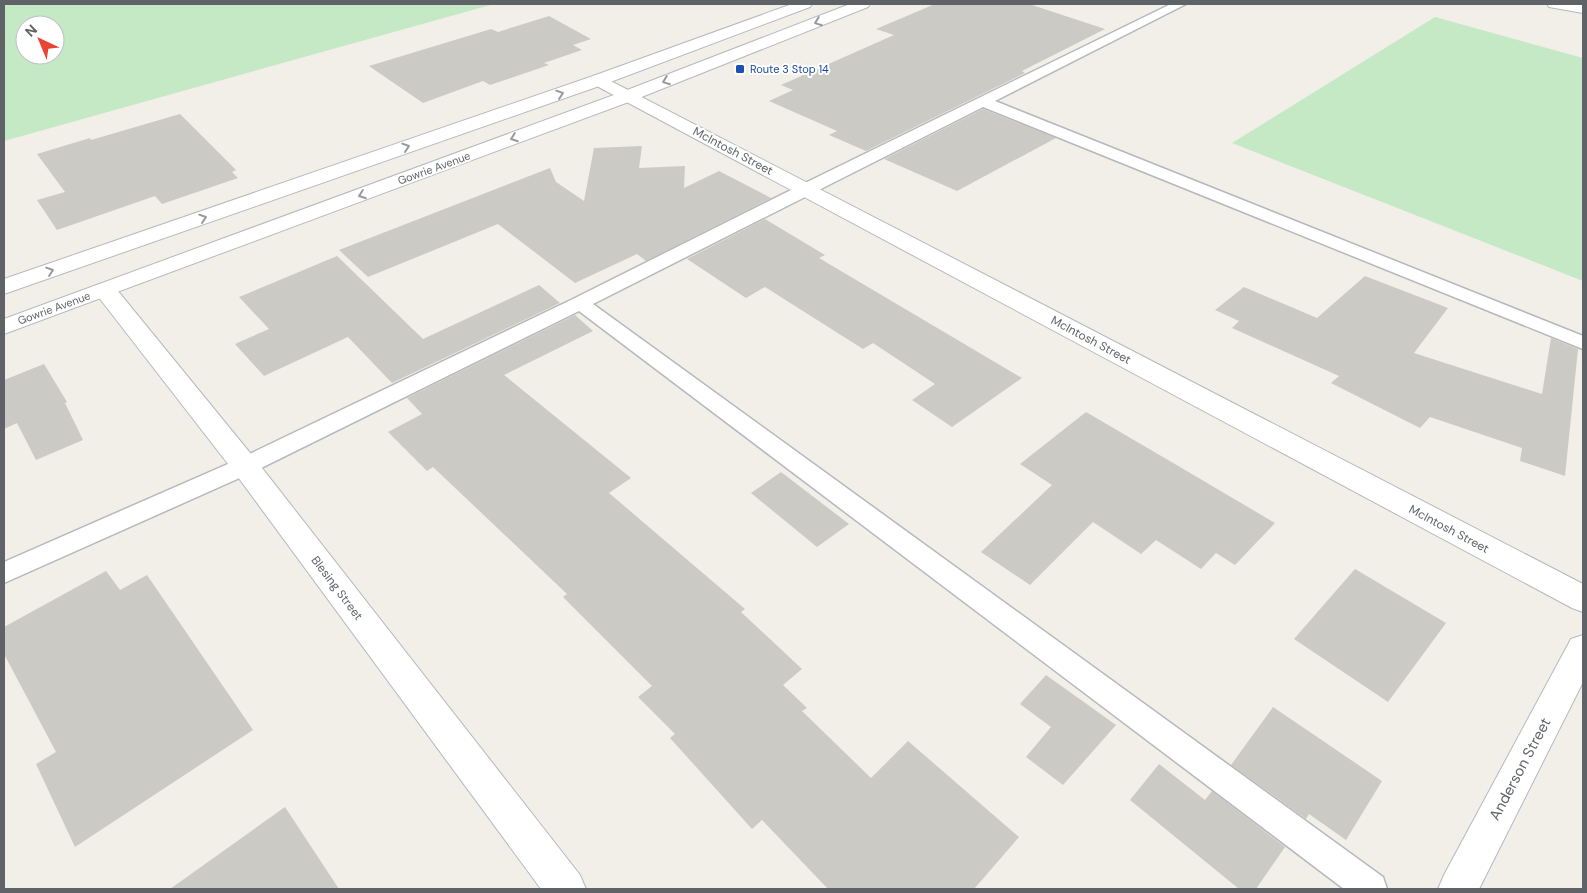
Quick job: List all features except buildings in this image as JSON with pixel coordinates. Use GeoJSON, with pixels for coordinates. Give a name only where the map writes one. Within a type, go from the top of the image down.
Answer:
{"type":"FeatureCollection","features":[{"type":"Feature","properties":{"kind":"street"},"geometry":{"type":"LineString","coordinates":[[4,287],[599,80],[805,4]]}},
{"type":"Feature","properties":{"kind":"street","name":"Gowrie Avenue"},"geometry":{"type":"LineString","coordinates":[[4,327],[628,96],[863,4]]}},
{"type":"Feature","properties":{"kind":"street"},"geometry":{"type":"LineString","coordinates":[[1554,4],[1583,9]]}},
{"type":"Feature","properties":{"kind":"street","name":"McIntosh Street"},"geometry":{"type":"LineString","coordinates":[[599,80],[1583,599]]}},
{"type":"Feature","properties":{"kind":"street","name":"Blesing Street"},"geometry":{"type":"LineString","coordinates":[[105,290],[245,466],[566,889]]}},
{"type":"Feature","properties":{"kind":"street","name":"Anderson Street"},"geometry":{"type":"LineString","coordinates":[[1458,889],[1583,649]]}},
{"type":"Feature","properties":{"kind":"lane"},"geometry":{"type":"LineString","coordinates":[[4,573],[245,466],[580,303],[805,189],[1180,4]]}},
{"type":"Feature","properties":{"kind":"lane"},"geometry":{"type":"LineString","coordinates":[[982,101],[1583,343]]}},
{"type":"Feature","properties":{"kind":"lane"},"geometry":{"type":"LineString","coordinates":[[580,303],[1371,889]]}},
{"type":"Feature","properties":{"kind":"green space"},"geometry":{"type":"Polygon","coordinates":[[[4,4],[494,4],[4,141],[4,4]]]}},
{"type":"Feature","properties":{"kind":"green space"},"geometry":{"type":"Polygon","coordinates":[[[1435,17],[1583,58],[1583,281],[1232,143],[1435,17]]]}},
{"type":"Feature","properties":{"kind":"place","name":"Route 3 Stop 14"},"geometry":{"type":"Point","coordinates":[740,69]}}]}
